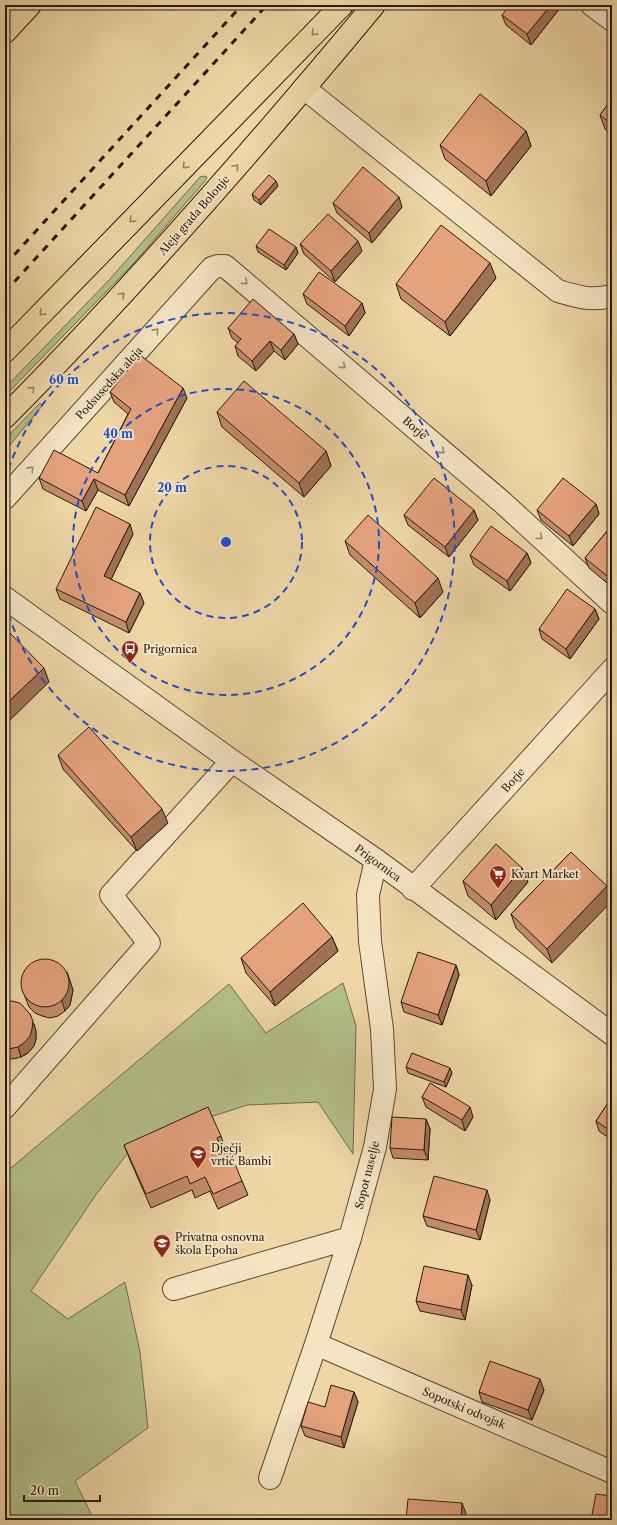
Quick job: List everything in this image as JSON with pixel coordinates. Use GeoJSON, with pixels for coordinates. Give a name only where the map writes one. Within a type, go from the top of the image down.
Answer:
{"type":"FeatureCollection","features":[{"type":"Feature","properties":{"kind":"main road"},"geometry":{"type":"LineString","coordinates":[[5,32],[30,5]]}},
{"type":"Feature","properties":{"kind":"main road"},"geometry":{"type":"LineString","coordinates":[[5,351],[342,5]]}},
{"type":"Feature","properties":{"kind":"main road","name":"Aleja grada Bolonje"},"geometry":{"type":"LineString","coordinates":[[5,417],[85,335],[172,242],[374,5]]}},
{"type":"Feature","properties":{"kind":"street"},"geometry":{"type":"LineString","coordinates":[[592,5],[612,20]]}},
{"type":"Feature","properties":{"kind":"street"},"geometry":{"type":"LineString","coordinates":[[304,88],[558,290],[580,297],[597,299],[612,296]]}},
{"type":"Feature","properties":{"kind":"street","name":"Borje"},"geometry":{"type":"LineString","coordinates":[[212,268],[225,266],[230,270],[502,502],[612,603]]}},
{"type":"Feature","properties":{"kind":"street","name":"Podsusedska aleja"},"geometry":{"type":"LineString","coordinates":[[5,498],[212,268]]}},
{"type":"Feature","properties":{"kind":"street","name":"Prigornica"},"geometry":{"type":"LineString","coordinates":[[5,598],[232,761],[376,860],[413,889],[612,1034]]}},
{"type":"Feature","properties":{"kind":"street","name":"Borje"},"geometry":{"type":"LineString","coordinates":[[413,889],[612,670]]}},
{"type":"Feature","properties":{"kind":"street"},"geometry":{"type":"LineString","coordinates":[[5,1106],[148,943],[111,895],[232,761]]}},
{"type":"Feature","properties":{"kind":"street","name":"Sopot naselje"},"geometry":{"type":"LineString","coordinates":[[270,1478],[316,1344],[350,1238],[375,1147],[385,1089],[382,1029],[370,941],[368,895],[376,860]]}},
{"type":"Feature","properties":{"kind":"street"},"geometry":{"type":"LineString","coordinates":[[174,1289],[350,1238]]}},
{"type":"Feature","properties":{"kind":"street","name":"Sopotski odvojak"},"geometry":{"type":"LineString","coordinates":[[316,1344],[612,1472]]}},
{"type":"Feature","properties":{"kind":"green space"},"geometry":{"type":"Polygon","coordinates":[[[200,177],[207,177],[205,181],[133,264],[5,396],[5,388],[110,279],[200,177]]]}},
{"type":"Feature","properties":{"kind":"green space"},"geometry":{"type":"Polygon","coordinates":[[[40,403],[42,406],[5,451],[5,439],[40,403]]]}},
{"type":"Feature","properties":{"kind":"green space"},"geometry":{"type":"Polygon","coordinates":[[[343,983],[356,1026],[353,1154],[318,1102],[247,1105],[137,1141],[95,1196],[31,1291],[68,1319],[125,1282],[140,1352],[148,1428],[75,1481],[94,1520],[5,1520],[5,1173],[229,984],[266,1033],[343,983]]]}},
{"type":"Feature","properties":{"kind":"building"},"geometry":{"type":"Polygon","coordinates":[[[510,5],[551,5],[527,34],[502,15],[510,5]]]}},
{"type":"Feature","properties":{"kind":"building"},"geometry":{"type":"Polygon","coordinates":[[[480,94],[526,131],[486,181],[440,145],[480,94]]]}},
{"type":"Feature","properties":{"kind":"building"},"geometry":{"type":"Polygon","coordinates":[[[612,99],[612,125],[600,115],[612,99]]]}},
{"type":"Feature","properties":{"kind":"building"},"geometry":{"type":"Polygon","coordinates":[[[363,167],[399,197],[369,233],[333,203],[363,167]]]}},
{"type":"Feature","properties":{"kind":"building"},"geometry":{"type":"Polygon","coordinates":[[[269,175],[276,181],[259,200],[252,194],[269,175]]]}},
{"type":"Feature","properties":{"kind":"building"},"geometry":{"type":"Polygon","coordinates":[[[328,214],[358,241],[331,271],[300,244],[328,214]]]}},
{"type":"Feature","properties":{"kind":"building"},"geometry":{"type":"Polygon","coordinates":[[[441,225],[490,263],[445,322],[396,284],[441,225]]]}},
{"type":"Feature","properties":{"kind":"building"},"geometry":{"type":"Polygon","coordinates":[[[269,229],[296,247],[284,265],[256,246],[269,229]]]}},
{"type":"Feature","properties":{"kind":"building"},"geometry":{"type":"Polygon","coordinates":[[[319,272],[362,303],[345,326],[303,294],[319,272]]]}},
{"type":"Feature","properties":{"kind":"building"},"geometry":{"type":"Polygon","coordinates":[[[253,299],[294,334],[281,350],[270,341],[252,361],[235,346],[241,339],[228,328],[253,299]]]}},
{"type":"Feature","properties":{"kind":"building"},"geometry":{"type":"Polygon","coordinates":[[[140,355],[183,388],[125,495],[94,479],[82,501],[39,478],[54,450],[98,473],[131,409],[110,392],[140,355]]]}},
{"type":"Feature","properties":{"kind":"building"},"geometry":{"type":"Polygon","coordinates":[[[244,381],[326,451],[299,483],[217,412],[244,381]]]}},
{"type":"Feature","properties":{"kind":"building"},"geometry":{"type":"Polygon","coordinates":[[[434,478],[474,510],[445,547],[404,515],[434,478]]]}},
{"type":"Feature","properties":{"kind":"building"},"geometry":{"type":"Polygon","coordinates":[[[563,478],[596,504],[569,536],[537,510],[563,478]]]}},
{"type":"Feature","properties":{"kind":"building"},"geometry":{"type":"Polygon","coordinates":[[[96,507],[130,524],[104,576],[140,593],[126,622],[56,589],[96,507]]]}},
{"type":"Feature","properties":{"kind":"building"},"geometry":{"type":"Polygon","coordinates":[[[368,515],[438,578],[415,603],[345,541],[368,515]]]}},
{"type":"Feature","properties":{"kind":"building"},"geometry":{"type":"Polygon","coordinates":[[[612,525],[612,580],[585,558],[612,525]]]}},
{"type":"Feature","properties":{"kind":"building"},"geometry":{"type":"Polygon","coordinates":[[[491,526],[527,553],[507,581],[470,555],[491,526]]]}},
{"type":"Feature","properties":{"kind":"building"},"geometry":{"type":"Polygon","coordinates":[[[567,589],[595,609],[566,649],[539,629],[567,589]]]}},
{"type":"Feature","properties":{"kind":"building"},"geometry":{"type":"Polygon","coordinates":[[[5,628],[44,668],[5,705],[5,628]]]}},
{"type":"Feature","properties":{"kind":"building"},"geometry":{"type":"Polygon","coordinates":[[[89,727],[162,809],[131,837],[58,755],[89,727]]]}},
{"type":"Feature","properties":{"kind":"building"},"geometry":{"type":"Polygon","coordinates":[[[496,844],[522,868],[491,905],[463,881],[496,844]]]}},
{"type":"Feature","properties":{"kind":"building"},"geometry":{"type":"Polygon","coordinates":[[[571,852],[607,886],[547,949],[511,914],[571,852]]]}},
{"type":"Feature","properties":{"kind":"building"},"geometry":{"type":"Polygon","coordinates":[[[303,903],[332,937],[270,992],[241,958],[303,903]]]}},
{"type":"Feature","properties":{"kind":"building"},"geometry":{"type":"Polygon","coordinates":[[[418,952],[456,965],[438,1015],[401,1002],[418,952]]]}},
{"type":"Feature","properties":{"kind":"building"},"geometry":{"type":"Polygon","coordinates":[[[40,959],[50,959],[62,966],[69,978],[69,988],[62,1000],[50,1007],[40,1007],[32,1003],[25,996],[21,988],[21,978],[25,970],[32,963],[40,959]]]}},
{"type":"Feature","properties":{"kind":"building"},"geometry":{"type":"Polygon","coordinates":[[[12,1001],[20,1003],[30,1014],[33,1021],[30,1036],[25,1042],[18,1047],[9,1049],[5,1048],[5,1002],[12,1001]]]}},
{"type":"Feature","properties":{"kind":"building"},"geometry":{"type":"Polygon","coordinates":[[[412,1053],[450,1068],[444,1082],[406,1067],[412,1053]]]}},
{"type":"Feature","properties":{"kind":"building"},"geometry":{"type":"Polygon","coordinates":[[[430,1083],[470,1107],[462,1120],[422,1097],[430,1083]]]}},
{"type":"Feature","properties":{"kind":"building"},"geometry":{"type":"Polygon","coordinates":[[[612,1097],[612,1132],[596,1121],[612,1097]]]}},
{"type":"Feature","properties":{"kind":"building"},"geometry":{"type":"Polygon","coordinates":[[[208,1107],[221,1136],[217,1138],[225,1154],[230,1152],[242,1181],[213,1194],[205,1177],[190,1184],[187,1176],[146,1194],[124,1145],[208,1107]]]}},
{"type":"Feature","properties":{"kind":"building"},"geometry":{"type":"Polygon","coordinates":[[[392,1117],[426,1119],[424,1150],[390,1148],[392,1117]]]}},
{"type":"Feature","properties":{"kind":"building"},"geometry":{"type":"Polygon","coordinates":[[[434,1176],[487,1190],[476,1230],[423,1216],[434,1176]]]}},
{"type":"Feature","properties":{"kind":"building"},"geometry":{"type":"Polygon","coordinates":[[[424,1266],[468,1275],[461,1310],[416,1301],[424,1266]]]}},
{"type":"Feature","properties":{"kind":"building"},"geometry":{"type":"Polygon","coordinates":[[[490,1361],[540,1379],[528,1410],[479,1392],[490,1361]]]}},
{"type":"Feature","properties":{"kind":"building"},"geometry":{"type":"Polygon","coordinates":[[[331,1385],[354,1392],[341,1437],[301,1426],[308,1402],[325,1407],[331,1385]]]}},
{"type":"Feature","properties":{"kind":"building"},"geometry":{"type":"Polygon","coordinates":[[[596,1494],[612,1496],[612,1520],[591,1520],[596,1494]]]}},
{"type":"Feature","properties":{"kind":"building"},"geometry":{"type":"Polygon","coordinates":[[[408,1499],[462,1503],[461,1520],[406,1520],[408,1499]]]}},
{"type":"Feature","properties":{"kind":"railway"},"geometry":{"type":"LineString","coordinates":[[5,265],[242,5]]}},
{"type":"Feature","properties":{"kind":"railway"},"geometry":{"type":"LineString","coordinates":[[5,292],[267,5]]}},
{"type":"Feature","properties":{"kind":"place","name":"Prigornica"},"geometry":{"type":"Point","coordinates":[130,664]}},
{"type":"Feature","properties":{"kind":"place","name":"Kvart Market"},"geometry":{"type":"Point","coordinates":[498,889]}},
{"type":"Feature","properties":{"kind":"place","name":"Dječji vrtić Bambi"},"geometry":{"type":"Point","coordinates":[198,1169]}},
{"type":"Feature","properties":{"kind":"place","name":"Privatna osnovna škola Epoha"},"geometry":{"type":"Point","coordinates":[162,1258]}}]}
